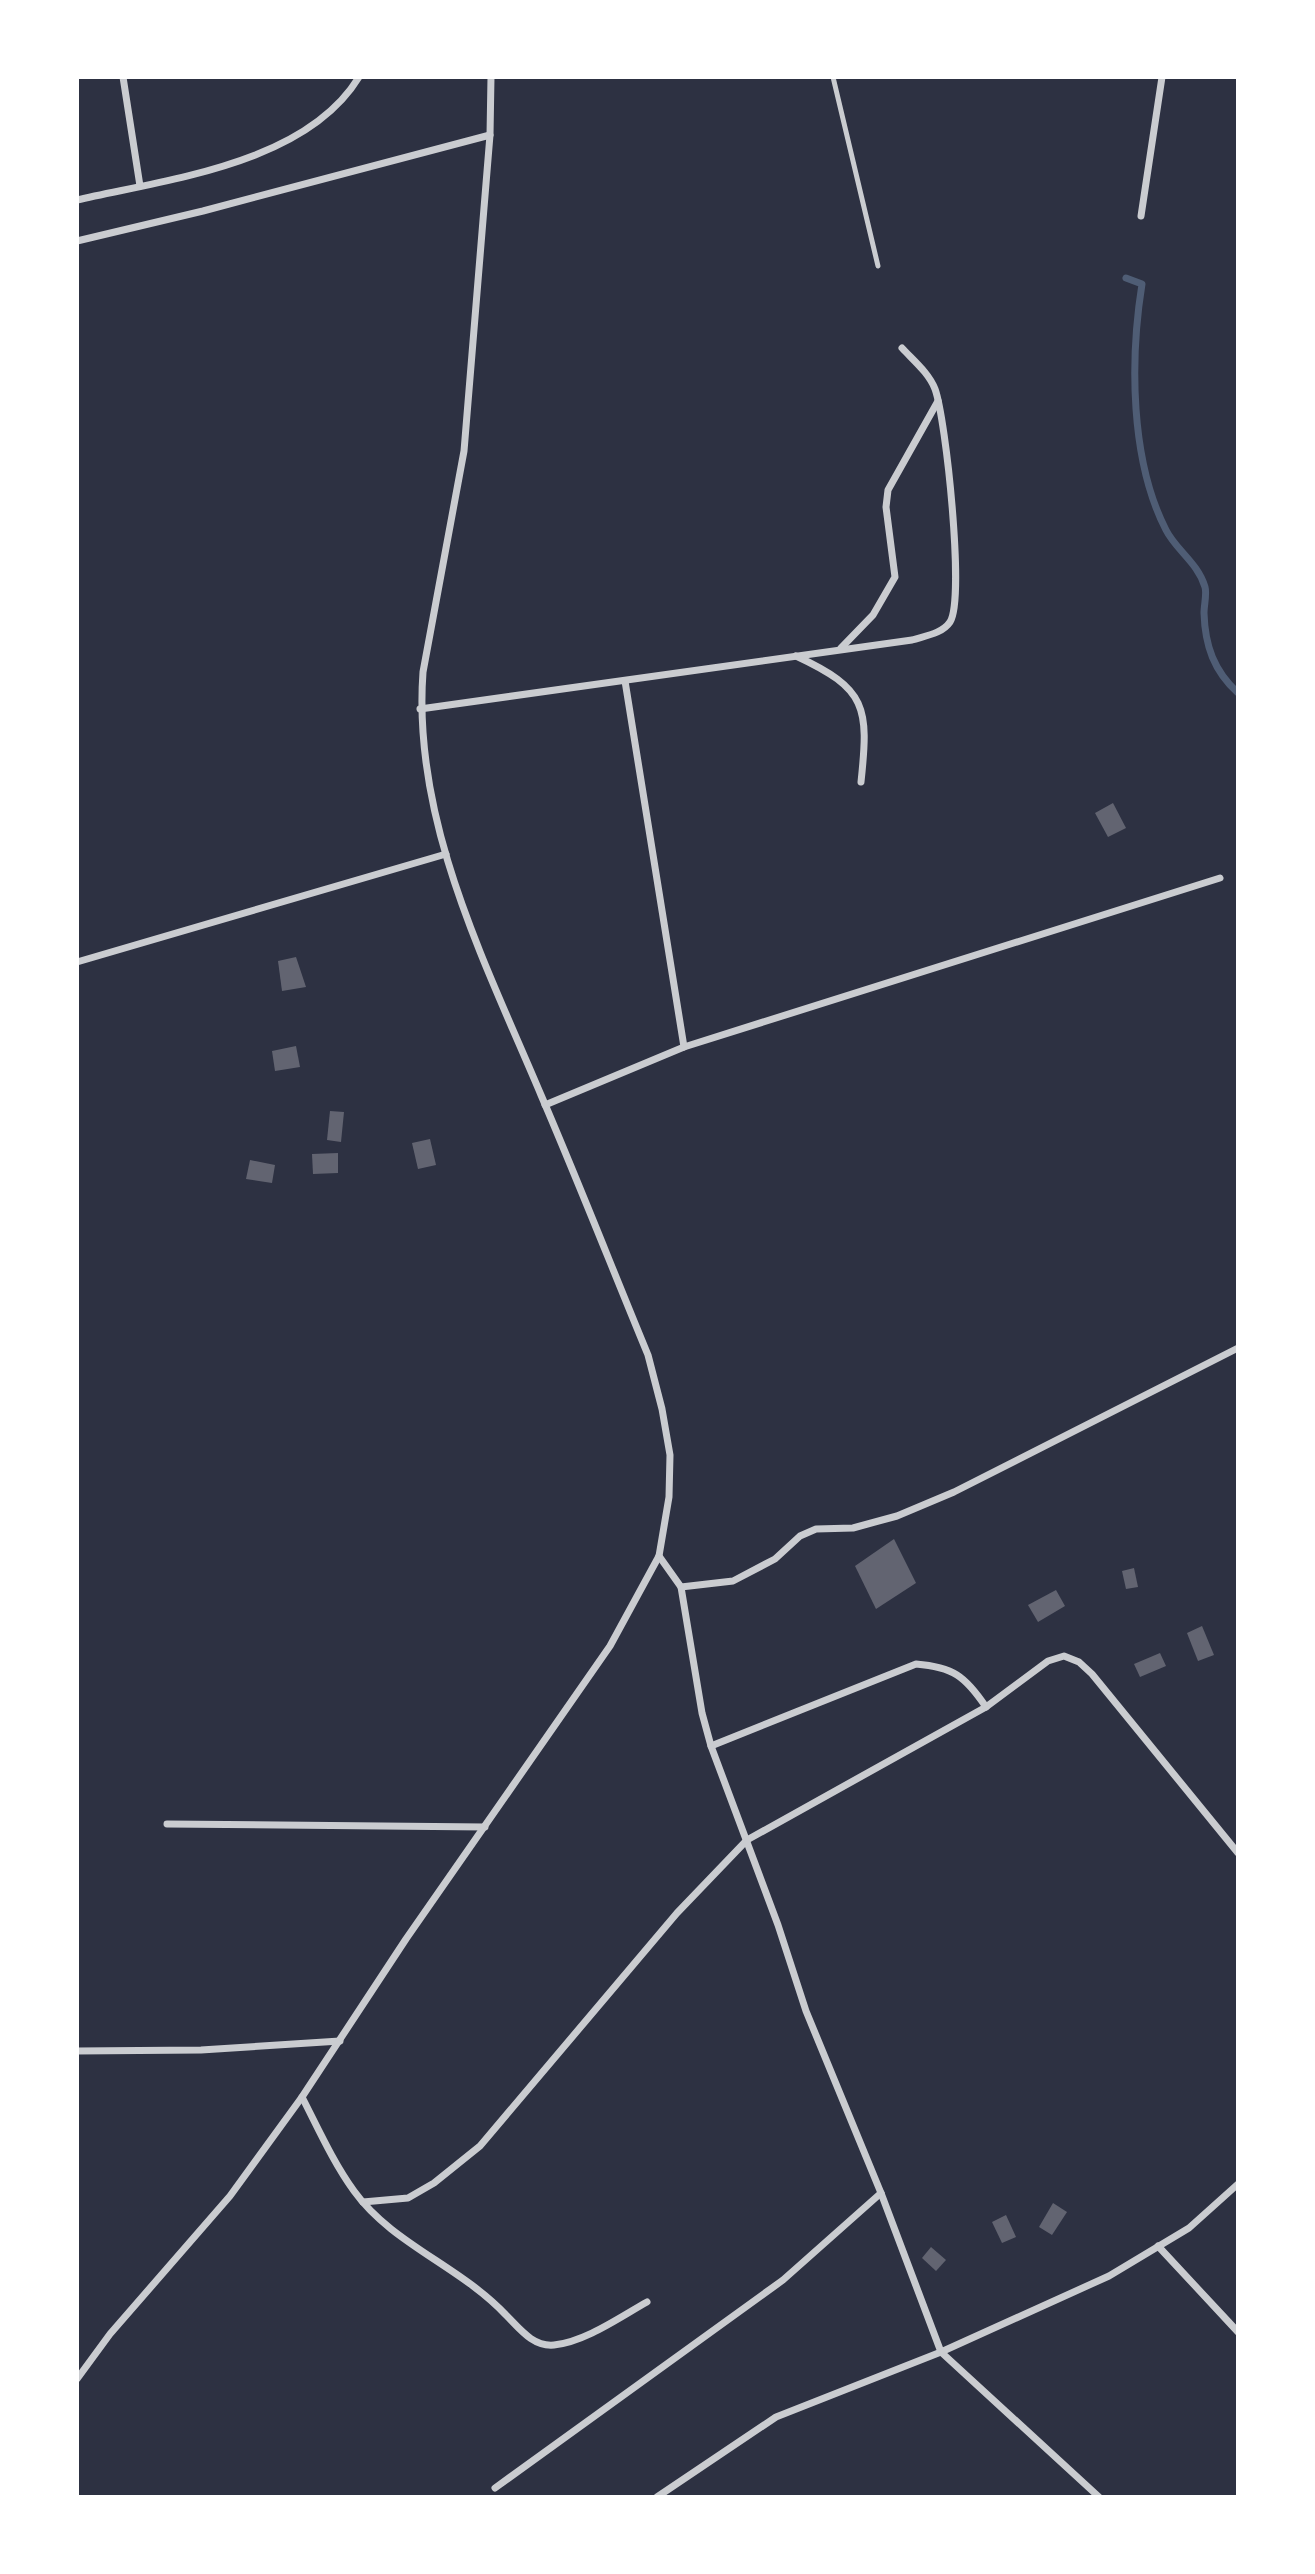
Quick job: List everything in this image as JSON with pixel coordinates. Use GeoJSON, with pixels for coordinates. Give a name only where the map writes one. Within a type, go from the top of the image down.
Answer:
{"type":"FeatureCollection","features":[{"type":"Feature","properties":{"kind":"street"},"geometry":{"type":"LineString","coordinates":[[123,77],[140,186]]}},
{"type":"Feature","properties":{"kind":"street"},"geometry":{"type":"LineString","coordinates":[[77,200],[250,159],[290,140],[351,91],[359,77]]}},
{"type":"Feature","properties":{"kind":"street"},"geometry":{"type":"LineString","coordinates":[[77,2379],[110,2334],[230,2196],[302,2097],[406,1938],[610,1646],[659,1556],[669,1497],[670,1455],[648,1354],[482,956],[446,854],[428,791],[420,709],[425,661],[464,451],[490,135],[491,77]]}},
{"type":"Feature","properties":{"kind":"street"},"geometry":{"type":"LineString","coordinates":[[1141,216],[1162,77]]}},
{"type":"Feature","properties":{"kind":"street"},"geometry":{"type":"LineString","coordinates":[[77,241],[203,212],[490,135]]}},
{"type":"Feature","properties":{"kind":"street"},"geometry":{"type":"LineString","coordinates":[[420,709],[912,640],[940,632],[950,622],[955,605],[956,565],[939,401],[933,386],[902,348]]}},
{"type":"Feature","properties":{"kind":"street"},"geometry":{"type":"LineString","coordinates":[[841,649],[873,615],[895,577],[886,507],[888,490],[939,401]]}},
{"type":"Feature","properties":{"kind":"street"},"geometry":{"type":"LineString","coordinates":[[795,656],[842,679],[855,694],[863,715],[865,741],[861,782]]}},
{"type":"Feature","properties":{"kind":"street"},"geometry":{"type":"LineString","coordinates":[[625,681],[684,1047]]}},
{"type":"Feature","properties":{"kind":"street"},"geometry":{"type":"LineString","coordinates":[[77,962],[446,854]]}},
{"type":"Feature","properties":{"kind":"street"},"geometry":{"type":"LineString","coordinates":[[545,1105],[684,1047],[1220,878]]}},
{"type":"Feature","properties":{"kind":"street"},"geometry":{"type":"LineString","coordinates":[[681,1587],[733,1581],[775,1559],[800,1536],[816,1529],[853,1528],[897,1516],[954,1492],[1238,1348]]}},
{"type":"Feature","properties":{"kind":"street"},"geometry":{"type":"LineString","coordinates":[[659,1556],[681,1587],[702,1713],[711,1746],[747,1840],[806,2011],[881,2193],[941,2352],[1099,2497]]}},
{"type":"Feature","properties":{"kind":"street"},"geometry":{"type":"LineString","coordinates":[[363,2202],[408,2198],[434,2183],[480,2146],[677,1913],[747,1840],[986,1707],[1048,1661],[1064,1656],[1079,1662],[1238,1853]]}},
{"type":"Feature","properties":{"kind":"street"},"geometry":{"type":"LineString","coordinates":[[711,1746],[916,1664],[941,1666],[960,1675],[986,1707]]}},
{"type":"Feature","properties":{"kind":"street"},"geometry":{"type":"LineString","coordinates":[[167,1824],[485,1827]]}},
{"type":"Feature","properties":{"kind":"street"},"geometry":{"type":"LineString","coordinates":[[77,2051],[201,2050],[340,2041]]}},
{"type":"Feature","properties":{"kind":"street"},"geometry":{"type":"LineString","coordinates":[[302,2097],[337,2163],[363,2202],[384,2224],[481,2289],[523,2332],[538,2343],[555,2345],[578,2337],[647,2302]]}},
{"type":"Feature","properties":{"kind":"street"},"geometry":{"type":"LineString","coordinates":[[657,2497],[776,2417],[941,2352],[1109,2276],[1189,2228],[1238,2184]]}},
{"type":"Feature","properties":{"kind":"street"},"geometry":{"type":"LineString","coordinates":[[495,2488],[783,2280],[881,2193]]}},
{"type":"Feature","properties":{"kind":"street"},"geometry":{"type":"LineString","coordinates":[[1158,2246],[1238,2332]]}},
{"type":"Feature","properties":{"kind":"lane"},"geometry":{"type":"LineString","coordinates":[[833,77],[878,266]]}},
{"type":"Feature","properties":{"kind":"building"},"geometry":{"type":"Polygon","coordinates":[[[1113,803],[1126,828],[1108,837],[1095,813],[1113,803]]]}},
{"type":"Feature","properties":{"kind":"building"},"geometry":{"type":"Polygon","coordinates":[[[296,957],[306,987],[282,991],[278,961],[296,957]]]}},
{"type":"Feature","properties":{"kind":"building"},"geometry":{"type":"Polygon","coordinates":[[[296,1046],[300,1067],[275,1071],[272,1051],[296,1046]]]}},
{"type":"Feature","properties":{"kind":"building"},"geometry":{"type":"Polygon","coordinates":[[[330,1111],[344,1112],[341,1142],[327,1140],[330,1111]]]}},
{"type":"Feature","properties":{"kind":"building"},"geometry":{"type":"Polygon","coordinates":[[[430,1139],[436,1165],[418,1169],[412,1143],[430,1139]]]}},
{"type":"Feature","properties":{"kind":"building"},"geometry":{"type":"Polygon","coordinates":[[[338,1153],[338,1173],[313,1174],[312,1154],[338,1153]]]}},
{"type":"Feature","properties":{"kind":"building"},"geometry":{"type":"Polygon","coordinates":[[[250,1160],[275,1165],[272,1183],[246,1179],[250,1160]]]}},
{"type":"Feature","properties":{"kind":"building"},"geometry":{"type":"Polygon","coordinates":[[[894,1539],[916,1583],[876,1609],[855,1566],[894,1539]]]}},
{"type":"Feature","properties":{"kind":"building"},"geometry":{"type":"Polygon","coordinates":[[[1134,1568],[1138,1587],[1126,1589],[1122,1571],[1134,1568]]]}},
{"type":"Feature","properties":{"kind":"building"},"geometry":{"type":"Polygon","coordinates":[[[1056,1590],[1065,1606],[1038,1622],[1028,1605],[1056,1590]]]}},
{"type":"Feature","properties":{"kind":"building"},"geometry":{"type":"Polygon","coordinates":[[[1202,1626],[1214,1655],[1198,1661],[1187,1633],[1202,1626]]]}},
{"type":"Feature","properties":{"kind":"building"},"geometry":{"type":"Polygon","coordinates":[[[1160,1653],[1166,1666],[1140,1677],[1134,1664],[1160,1653]]]}},
{"type":"Feature","properties":{"kind":"building"},"geometry":{"type":"Polygon","coordinates":[[[1053,2203],[1067,2212],[1052,2235],[1039,2227],[1053,2203]]]}},
{"type":"Feature","properties":{"kind":"building"},"geometry":{"type":"Polygon","coordinates":[[[1006,2215],[1016,2237],[1002,2243],[992,2222],[1006,2215]]]}},
{"type":"Feature","properties":{"kind":"building"},"geometry":{"type":"Polygon","coordinates":[[[931,2247],[946,2260],[936,2271],[922,2258],[931,2247]]]}},
{"type":"Feature","properties":{"kind":"waterway"},"geometry":{"type":"LineString","coordinates":[[1126,278],[1142,284],[1135,376],[1139,441],[1145,473],[1166,530],[1202,578],[1206,590],[1206,636],[1212,657],[1223,676],[1238,693]]}}]}
